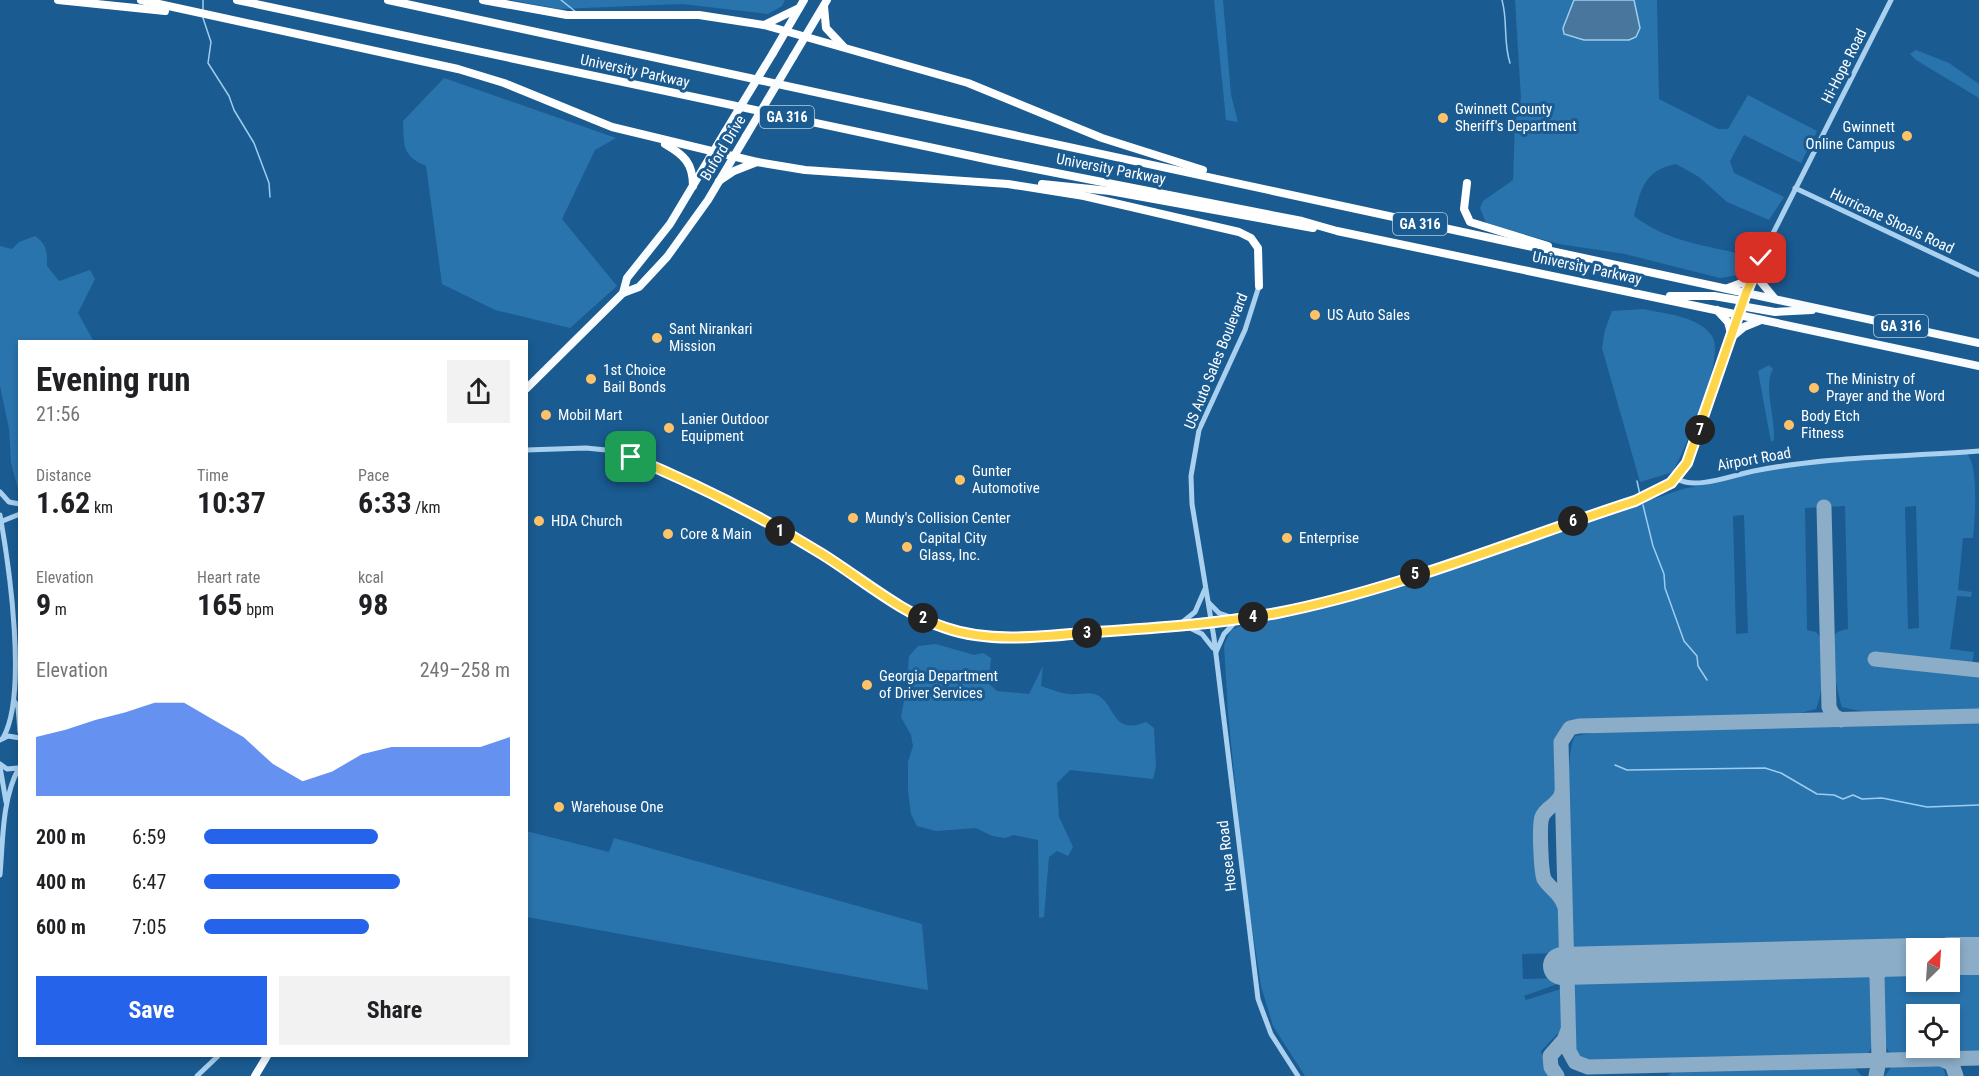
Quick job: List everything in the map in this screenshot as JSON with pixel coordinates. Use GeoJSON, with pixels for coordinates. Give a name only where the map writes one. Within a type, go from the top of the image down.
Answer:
{"type":"FeatureCollection","features":[{"type":"Feature","properties":{"kind":"highway"},"geometry":{"type":"LineString","coordinates":[[58,0],[211,16]]}},
{"type":"Feature","properties":{"kind":"highway"},"geometry":{"type":"LineString","coordinates":[[141,0],[481,75],[612,127],[660,141],[757,162],[805,170],[1008,184],[1044,184],[1110,191],[1301,227],[1337,231]]}},
{"type":"Feature","properties":{"kind":"highway","name":"University Parkway"},"geometry":{"type":"LineString","coordinates":[[237,0],[995,161],[1302,221],[1337,231],[1717,310],[1776,300],[1979,342]]}},
{"type":"Feature","properties":{"kind":"highway","name":"University Parkway"},"geometry":{"type":"LineString","coordinates":[[388,0],[1725,289],[1762,319],[1979,366]]}},
{"type":"Feature","properties":{"kind":"highway"},"geometry":{"type":"LineString","coordinates":[[483,0],[567,15],[692,15],[764,25],[968,83],[1130,148],[1270,190]]}},
{"type":"Feature","properties":{"kind":"highway"},"geometry":{"type":"LineString","coordinates":[[825,3],[824,19],[829,32],[848,50]]}},
{"type":"Feature","properties":{"kind":"highway","name":"Buford Drive"},"geometry":{"type":"LineString","coordinates":[[528,387],[623,294],[639,287],[667,257],[719,181],[825,3]]}},
{"type":"Feature","properties":{"kind":"highway"},"geometry":{"type":"LineString","coordinates":[[764,25],[802,4]]}},
{"type":"Feature","properties":{"kind":"highway","name":"Buford Drive"},"geometry":{"type":"LineString","coordinates":[[623,294],[627,278],[670,224],[802,4]]}},
{"type":"Feature","properties":{"kind":"highway"},"geometry":{"type":"LineString","coordinates":[[660,141],[680,153],[689,163],[693,186]]}},
{"type":"Feature","properties":{"kind":"highway"},"geometry":{"type":"LineString","coordinates":[[719,181],[734,171],[757,162]]}},
{"type":"Feature","properties":{"kind":"highway"},"geometry":{"type":"LineString","coordinates":[[1467,183],[1465,213],[1474,224],[1571,256]]}},
{"type":"Feature","properties":{"kind":"highway"},"geometry":{"type":"LineString","coordinates":[[1008,184],[1084,196],[1247,236],[1259,252],[1259,286]]}},
{"type":"Feature","properties":{"kind":"highway"},"geometry":{"type":"LineString","coordinates":[[1725,289],[1744,282],[1761,258]]}},
{"type":"Feature","properties":{"kind":"highway"},"geometry":{"type":"LineString","coordinates":[[1761,258],[1761,282],[1776,300]]}},
{"type":"Feature","properties":{"kind":"highway"},"geometry":{"type":"LineString","coordinates":[[1661,297],[1707,295],[1775,312],[1822,310]]}},
{"type":"Feature","properties":{"kind":"highway"},"geometry":{"type":"LineString","coordinates":[[1717,310],[1728,322],[1732,337],[1744,327],[1762,319]]}},
{"type":"Feature","properties":{"kind":"highway"},"geometry":{"type":"LineString","coordinates":[[255,1076],[265,1059]]}},
{"type":"Feature","properties":{"kind":"street","name":"Hi-Hope Road"},"geometry":{"type":"LineString","coordinates":[[1742,304],[1761,258],[1795,188],[1891,0]]}},
{"type":"Feature","properties":{"kind":"street","name":"Hurricane Shoals Road"},"geometry":{"type":"LineString","coordinates":[[1795,188],[1979,275]]}},
{"type":"Feature","properties":{"kind":"street","name":"US Auto Sales Boulevard"},"geometry":{"type":"LineString","coordinates":[[1211,623],[1192,504],[1191,476],[1199,430],[1245,330],[1259,286]]}},
{"type":"Feature","properties":{"kind":"street"},"geometry":{"type":"LineString","coordinates":[[528,450],[566,447],[606,450],[631,457],[801,542],[914,613],[948,629],[983,636],[1074,634],[1211,623],[1311,605],[1372,589],[1659,492],[1677,479],[1694,446],[1742,304]]}},
{"type":"Feature","properties":{"kind":"street","name":"Airport Road"},"geometry":{"type":"LineString","coordinates":[[1677,479],[1685,482],[1704,481],[1772,467],[1843,458],[1979,451]]}},
{"type":"Feature","properties":{"kind":"street"},"geometry":{"type":"LineString","coordinates":[[0,492],[9,502],[18,504]]}},
{"type":"Feature","properties":{"kind":"street"},"geometry":{"type":"LineString","coordinates":[[2,739],[10,721],[10,708],[14,701],[14,637],[0,519],[18,514]]}},
{"type":"Feature","properties":{"kind":"street"},"geometry":{"type":"LineString","coordinates":[[0,549],[6,559]]}},
{"type":"Feature","properties":{"kind":"street"},"geometry":{"type":"LineString","coordinates":[[1178,626],[1195,612],[1205,587]]}},
{"type":"Feature","properties":{"kind":"street"},"geometry":{"type":"LineString","coordinates":[[1208,602],[1220,613],[1237,619]]}},
{"type":"Feature","properties":{"kind":"street"},"geometry":{"type":"LineString","coordinates":[[1185,625],[1202,634],[1215,652],[1224,634],[1237,619]]}},
{"type":"Feature","properties":{"kind":"street","name":"Hosea Road"},"geometry":{"type":"LineString","coordinates":[[1211,623],[1258,999],[1271,1034],[1298,1076]]}},
{"type":"Feature","properties":{"kind":"street"},"geometry":{"type":"LineString","coordinates":[[14,701],[18,707]]}},
{"type":"Feature","properties":{"kind":"street"},"geometry":{"type":"LineString","coordinates":[[2,739],[13,736],[18,737]]}},
{"type":"Feature","properties":{"kind":"street"},"geometry":{"type":"LineString","coordinates":[[0,766],[7,769],[18,767]]}},
{"type":"Feature","properties":{"kind":"street"},"geometry":{"type":"LineString","coordinates":[[0,766],[7,803]]}},
{"type":"Feature","properties":{"kind":"street"},"geometry":{"type":"LineString","coordinates":[[0,874],[7,803],[13,778],[18,769]]}},
{"type":"Feature","properties":{"kind":"street"},"geometry":{"type":"LineString","coordinates":[[197,1076],[217,1057]]}},
{"type":"Feature","properties":{"kind":"shaded area"},"geometry":{"type":"Polygon","coordinates":[[[511,0],[785,0],[782,6],[768,14],[682,4],[559,9],[511,0]]]}},
{"type":"Feature","properties":{"kind":"shaded area"},"geometry":{"type":"Polygon","coordinates":[[[1214,0],[1223,0],[1231,95],[1238,122],[1226,120],[1214,0]]]}},
{"type":"Feature","properties":{"kind":"shaded area"},"geometry":{"type":"Polygon","coordinates":[[[1515,0],[1574,0],[1569,12],[1640,28],[1634,0],[1657,0],[1659,99],[1718,129],[1728,129],[1748,95],[1817,131],[1801,163],[1744,135],[1730,161],[1734,173],[1784,197],[1769,220],[1727,202],[1699,177],[1676,164],[1657,171],[1642,189],[1634,216],[1662,233],[1676,238],[1752,257],[1748,269],[1738,275],[1720,278],[1625,254],[1559,244],[1486,223],[1480,208],[1483,201],[1513,180],[1515,123],[1521,98],[1515,0]]]}},
{"type":"Feature","properties":{"kind":"shaded area"},"geometry":{"type":"Polygon","coordinates":[[[1574,0],[1634,0],[1640,28],[1636,37],[1629,40],[1584,40],[1564,34],[1563,28],[1574,0]]]}},
{"type":"Feature","properties":{"kind":"shaded area"},"geometry":{"type":"Polygon","coordinates":[[[1916,50],[1949,63],[1979,84],[1979,98],[1916,60],[1910,54],[1916,50]]]}},
{"type":"Feature","properties":{"kind":"shaded area"},"geometry":{"type":"Polygon","coordinates":[[[444,78],[616,138],[595,150],[562,219],[617,286],[570,328],[495,310],[442,284],[426,166],[408,154],[403,121],[444,78]]]}},
{"type":"Feature","properties":{"kind":"shaded area"},"geometry":{"type":"Polygon","coordinates":[[[35,236],[39,239],[44,245],[47,266],[59,281],[90,270],[95,279],[78,313],[93,340],[18,340],[18,489],[11,463],[9,429],[0,386],[0,246],[12,249],[19,242],[35,236]]]}},
{"type":"Feature","properties":{"kind":"shaded area"},"geometry":{"type":"Polygon","coordinates":[[[1644,309],[1681,317],[1699,324],[1712,336],[1715,347],[1714,363],[1702,403],[1673,472],[1640,482],[1602,348],[1605,330],[1612,311],[1644,309]]]}},
{"type":"Feature","properties":{"kind":"shaded area"},"geometry":{"type":"Polygon","coordinates":[[[1769,365],[1773,369],[1769,384],[1774,432],[1774,440],[1771,442],[1758,371],[1769,365]]]}},
{"type":"Feature","properties":{"kind":"shaded area"},"geometry":{"type":"Polygon","coordinates":[[[1967,454],[1971,460],[1975,481],[1975,519],[1973,538],[1963,538],[1958,590],[1972,592],[1971,597],[1957,596],[1950,649],[1974,652],[1972,664],[1878,654],[1872,663],[1979,674],[1979,711],[1892,714],[1842,707],[1832,649],[1836,634],[1848,629],[1845,506],[1805,508],[1807,630],[1816,632],[1820,638],[1824,657],[1823,680],[1816,709],[1759,717],[1578,720],[1568,724],[1558,739],[1555,760],[1557,791],[1536,815],[1538,880],[1560,902],[1561,950],[1559,953],[1522,954],[1523,979],[1561,978],[1560,983],[1524,996],[1526,1000],[1561,989],[1562,1029],[1541,1051],[1545,1068],[1550,1076],[1305,1076],[1273,1026],[1261,986],[1245,881],[1228,713],[1224,645],[1231,630],[1245,624],[1303,612],[1377,591],[1683,489],[1781,468],[1819,463],[1967,454]],[[1916,506],[1905,507],[1908,629],[1919,628],[1916,506]],[[1744,515],[1733,516],[1736,634],[1748,633],[1744,515]]]}},
{"type":"Feature","properties":{"kind":"shaded area"},"geometry":{"type":"Polygon","coordinates":[[[936,644],[974,655],[983,653],[991,658],[989,684],[997,691],[1029,694],[1043,666],[1041,686],[1065,693],[1097,695],[1103,699],[1120,722],[1135,725],[1146,722],[1154,728],[1156,767],[1153,779],[1070,770],[1057,783],[1059,817],[1073,847],[1068,856],[1057,851],[1049,857],[1044,917],[1039,918],[1038,840],[1014,835],[1005,838],[992,836],[976,828],[936,831],[917,826],[911,814],[908,762],[913,746],[911,735],[901,717],[906,690],[915,681],[908,671],[909,656],[918,646],[936,644]]]}},
{"type":"Feature","properties":{"kind":"shaded area"},"geometry":{"type":"Polygon","coordinates":[[[1979,721],[1979,943],[1960,943],[1960,938],[1906,938],[1906,945],[1583,952],[1572,946],[1566,838],[1571,748],[1575,736],[1619,729],[1979,721]]]}},
{"type":"Feature","properties":{"kind":"shaded area"},"geometry":{"type":"Polygon","coordinates":[[[528,832],[609,852],[614,838],[922,924],[928,990],[528,917],[528,832]]]}},
{"type":"Feature","properties":{"kind":"shaded area"},"geometry":{"type":"Polygon","coordinates":[[[1979,968],[1979,1052],[1960,1052],[1960,1004],[1906,1004],[1906,1054],[1889,1052],[1884,1043],[1882,982],[1888,973],[1906,970],[1906,992],[1960,992],[1960,969],[1979,968]]]}},
{"type":"Feature","properties":{"kind":"shaded area"},"geometry":{"type":"Polygon","coordinates":[[[1861,971],[1868,975],[1872,982],[1874,1042],[1869,1052],[1863,1055],[1585,1061],[1578,1059],[1573,1051],[1571,989],[1580,977],[1861,971]]]}},
{"type":"Feature","properties":{"kind":"shaded area"},"geometry":{"type":"Polygon","coordinates":[[[1934,1064],[1943,1068],[1946,1076],[1885,1076],[1893,1065],[1934,1064]]]}},
{"type":"Feature","properties":{"kind":"shaded area"},"geometry":{"type":"Polygon","coordinates":[[[1853,1066],[1862,1076],[1667,1076],[1675,1070],[1853,1066]]]}},
{"type":"Feature","properties":{"kind":"waterway"},"geometry":{"type":"LineString","coordinates":[[203,0],[203,10]]}},
{"type":"Feature","properties":{"kind":"waterway"},"geometry":{"type":"LineString","coordinates":[[561,0],[576,12]]}},
{"type":"Feature","properties":{"kind":"waterway"},"geometry":{"type":"LineString","coordinates":[[1502,0],[1510,63]]}},
{"type":"Feature","properties":{"kind":"waterway"},"geometry":{"type":"LineString","coordinates":[[203,18],[211,42],[208,63],[254,143],[269,183],[270,197]]}},
{"type":"Feature","properties":{"kind":"waterway"},"geometry":{"type":"LineString","coordinates":[[1637,481],[1640,495]]}},
{"type":"Feature","properties":{"kind":"waterway"},"geometry":{"type":"LineString","coordinates":[[1643,505],[1653,546],[1664,574],[1665,588],[1684,641],[1697,656],[1698,666],[1707,680]]}},
{"type":"Feature","properties":{"kind":"waterway"},"geometry":{"type":"LineString","coordinates":[[1615,765],[1627,770],[1765,768],[1781,773],[1817,794],[1834,795],[1843,799],[1853,795],[1862,799],[1882,798],[1927,807],[1979,805]]}},
{"type":"Feature","properties":{"kind":"taxiway"},"geometry":{"type":"LineString","coordinates":[[1824,507],[1829,707],[1833,715],[1841,720]]}},
{"type":"Feature","properties":{"kind":"taxiway"},"geometry":{"type":"LineString","coordinates":[[1875,659],[1979,670]]}},
{"type":"Feature","properties":{"kind":"taxiway"},"geometry":{"type":"LineString","coordinates":[[1979,716],[1579,726],[1570,728],[1561,742],[1569,1051],[1575,1062],[1588,1067],[1979,1058]]}},
{"type":"Feature","properties":{"kind":"taxiway"},"geometry":{"type":"LineString","coordinates":[[1562,792],[1559,800],[1542,817],[1541,838],[1544,879],[1564,905]]}},
{"type":"Feature","properties":{"kind":"taxiway"},"geometry":{"type":"LineString","coordinates":[[1877,976],[1884,963],[1897,958]]}},
{"type":"Feature","properties":{"kind":"taxiway"},"geometry":{"type":"LineString","coordinates":[[1856,959],[1869,963],[1877,976],[1879,1060],[1876,1076]]}},
{"type":"Feature","properties":{"kind":"taxiway"},"geometry":{"type":"LineString","coordinates":[[1557,1076],[1551,1067],[1550,1056],[1564,1040],[1568,1030]]}},
{"type":"Feature","properties":{"kind":"taxiway"},"geometry":{"type":"LineString","coordinates":[[1941,1059],[1952,1064],[1956,1076]]}},
{"type":"Feature","properties":{"kind":"runway"},"geometry":{"type":"LineString","coordinates":[[1960,956],[1979,956]]}},
{"type":"Feature","properties":{"kind":"runway"},"geometry":{"type":"LineString","coordinates":[[1562,966],[1906,957]]}},
{"type":"Feature","properties":{"kind":"place","name":"Gwinnett County Sheriff's Department"},"geometry":{"type":"Point","coordinates":[1443,118]}},
{"type":"Feature","properties":{"kind":"place","name":"Gwinnett Online Campus"},"geometry":{"type":"Point","coordinates":[1907,136]}},
{"type":"Feature","properties":{"kind":"place","name":"US Auto Sales"},"geometry":{"type":"Point","coordinates":[1315,315]}},
{"type":"Feature","properties":{"kind":"place","name":"Sant Nirankari Mission"},"geometry":{"type":"Point","coordinates":[657,338]}},
{"type":"Feature","properties":{"kind":"place","name":"1st Choice Bail Bonds"},"geometry":{"type":"Point","coordinates":[591,379]}},
{"type":"Feature","properties":{"kind":"place","name":"The Ministry of Prayer and the Word"},"geometry":{"type":"Point","coordinates":[1814,388]}},
{"type":"Feature","properties":{"kind":"place","name":"Mobil Mart"},"geometry":{"type":"Point","coordinates":[546,415]}},
{"type":"Feature","properties":{"kind":"place","name":"Body Etch Fitness"},"geometry":{"type":"Point","coordinates":[1789,425]}},
{"type":"Feature","properties":{"kind":"place","name":"Lanier Outdoor Equipment"},"geometry":{"type":"Point","coordinates":[669,428]}},
{"type":"Feature","properties":{"kind":"place","name":"Gunter Automotive"},"geometry":{"type":"Point","coordinates":[960,480]}},
{"type":"Feature","properties":{"kind":"place","name":"Mundy's Collision Center"},"geometry":{"type":"Point","coordinates":[853,518]}},
{"type":"Feature","properties":{"kind":"place","name":"HDA Church"},"geometry":{"type":"Point","coordinates":[539,521]}},
{"type":"Feature","properties":{"kind":"place","name":"Core & Main"},"geometry":{"type":"Point","coordinates":[668,534]}},
{"type":"Feature","properties":{"kind":"place","name":"Enterprise"},"geometry":{"type":"Point","coordinates":[1287,538]}},
{"type":"Feature","properties":{"kind":"place","name":"Capital City Glass, Inc."},"geometry":{"type":"Point","coordinates":[907,547]}},
{"type":"Feature","properties":{"kind":"place","name":"Georgia Department of Driver Services"},"geometry":{"type":"Point","coordinates":[867,685]}},
{"type":"Feature","properties":{"kind":"place","name":"Warehouse One"},"geometry":{"type":"Point","coordinates":[559,807]}},
{"type":"Feature","properties":{"kind":"route"},"geometry":{"type":"LineString","coordinates":[[631,457],[714,496],[801,542],[914,613],[948,629],[983,636],[1074,634],[1196,625],[1239,619],[1322,603],[1372,589],[1659,492],[1677,479],[1687,463],[1746,293],[1761,258]]}}]}
